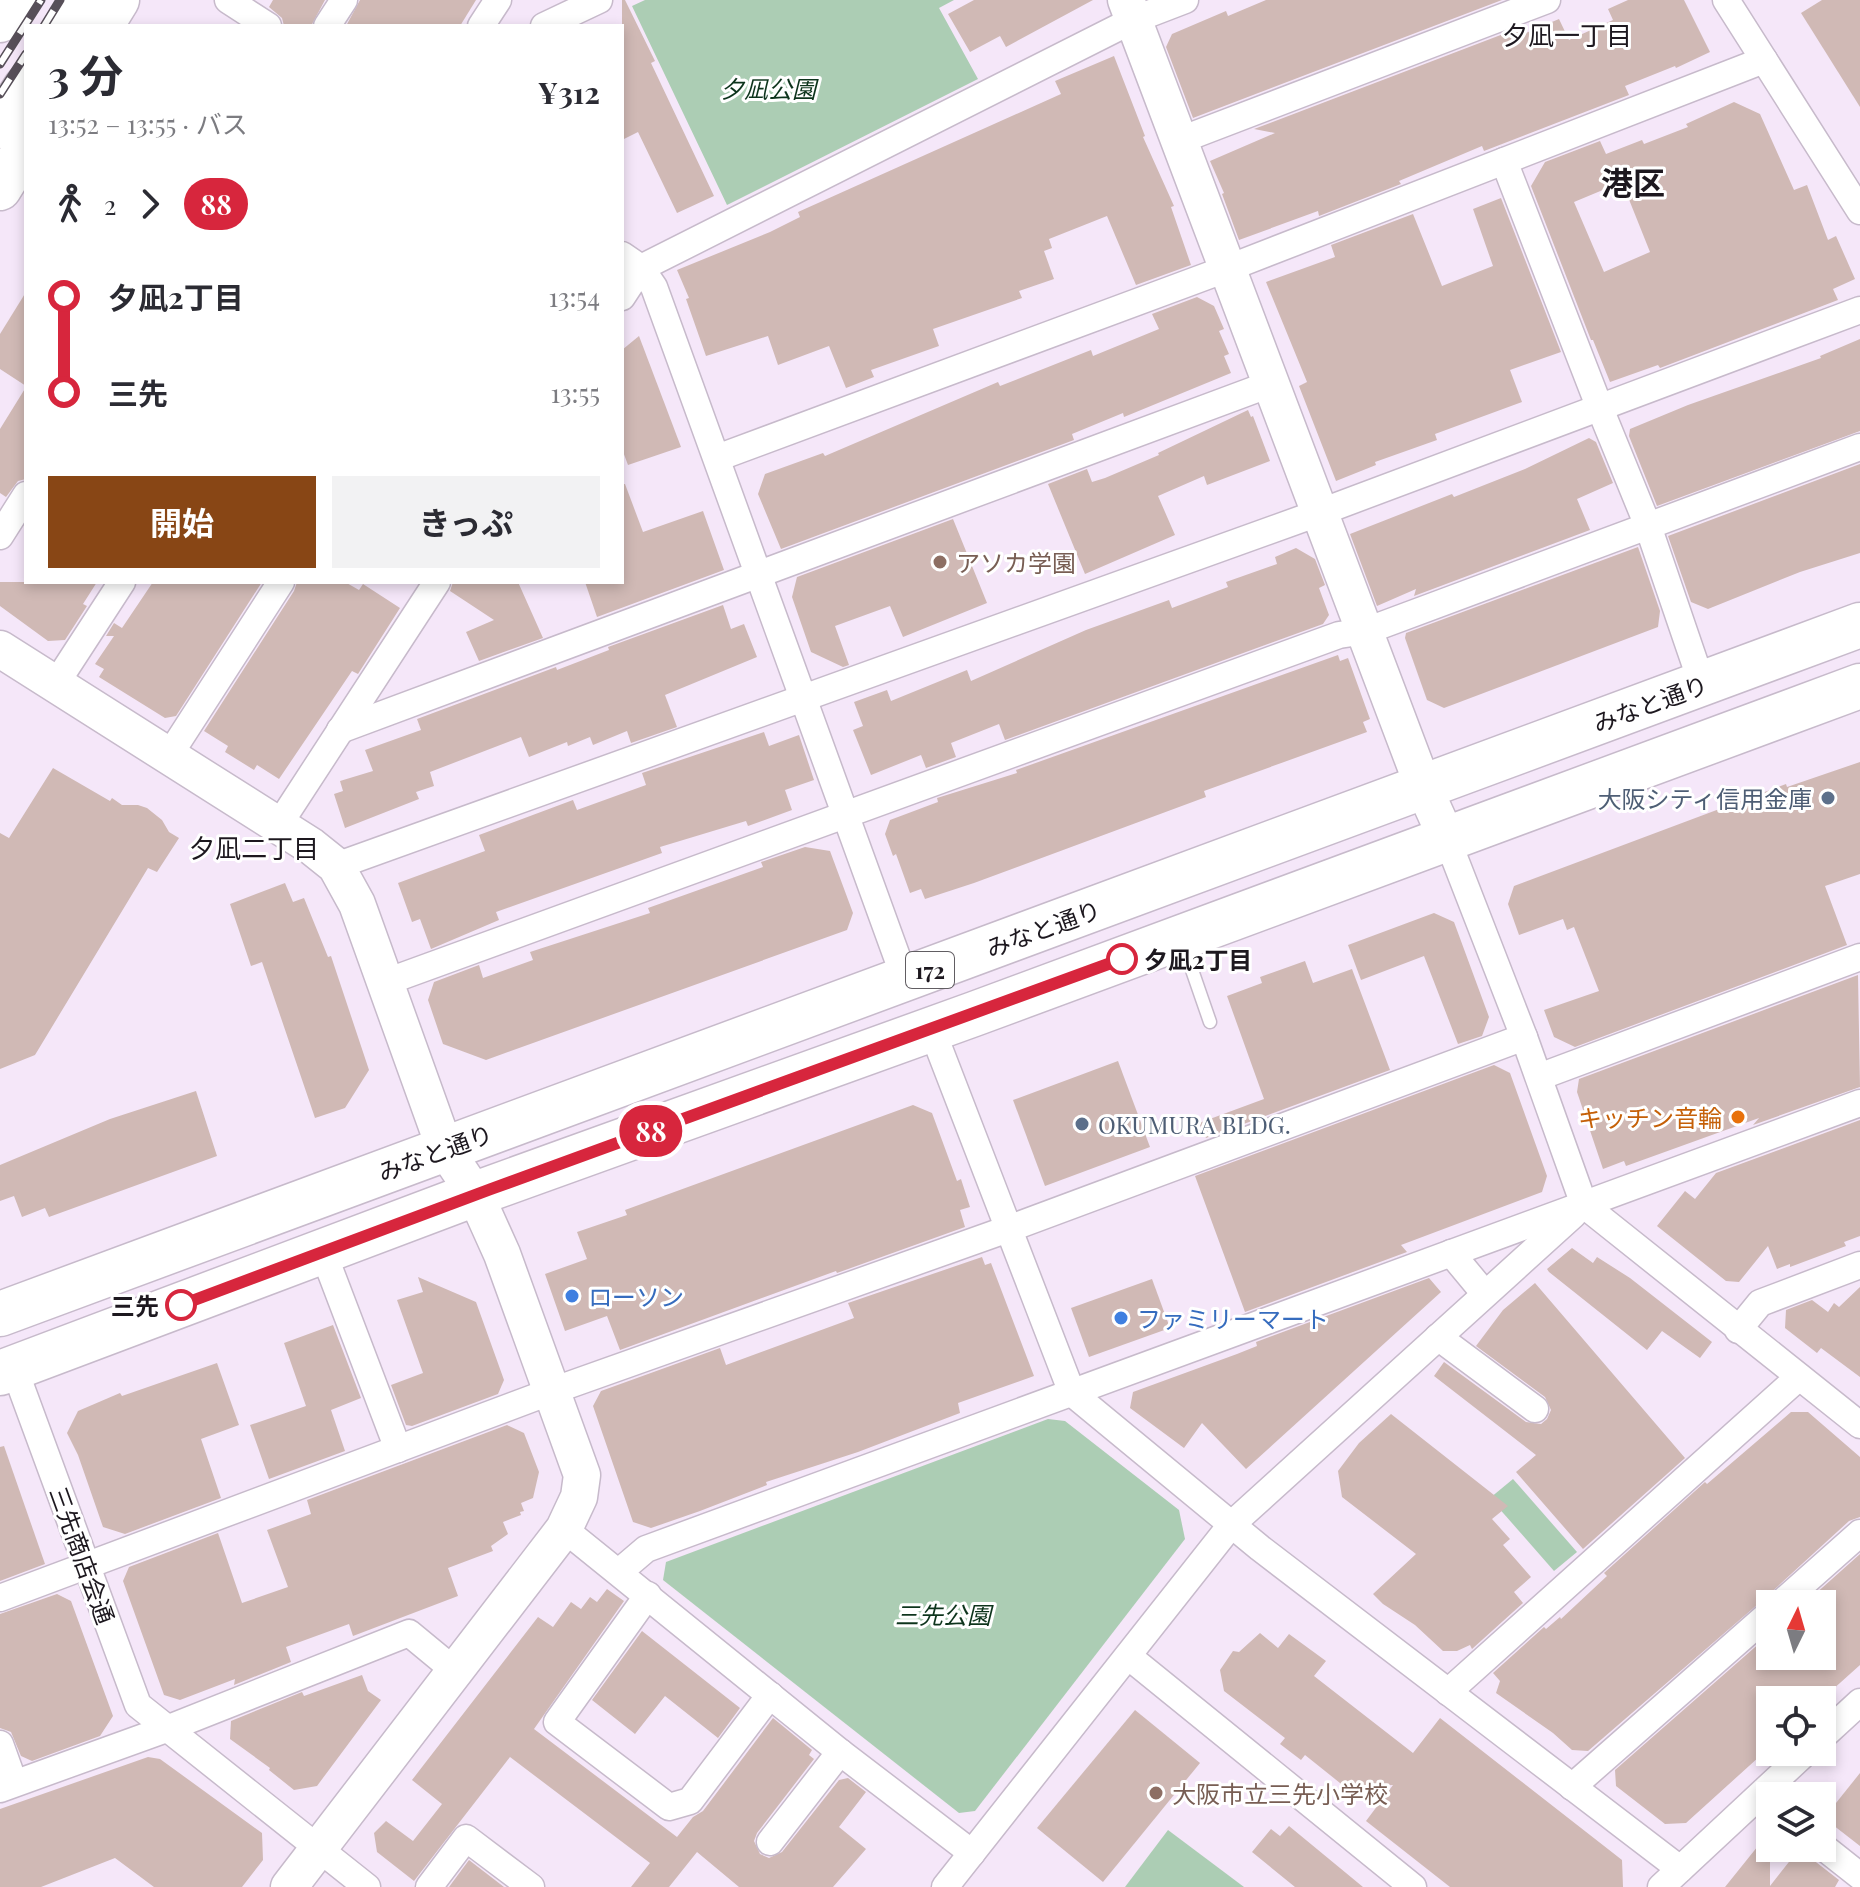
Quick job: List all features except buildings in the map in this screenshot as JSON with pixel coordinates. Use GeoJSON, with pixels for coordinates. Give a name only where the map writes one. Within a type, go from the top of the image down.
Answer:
{"type":"FeatureCollection","features":[{"type":"Feature","properties":{"kind":"highway"},"geometry":{"type":"LineString","coordinates":[[0,20],[13,0]]}},
{"type":"Feature","properties":{"kind":"highway"},"geometry":{"type":"LineString","coordinates":[[68,24],[85,0]]}},
{"type":"Feature","properties":{"kind":"highway"},"geometry":{"type":"LineString","coordinates":[[0,126],[24,90]]}},
{"type":"Feature","properties":{"kind":"highway","name":"みなと通り"},"geometry":{"type":"LineString","coordinates":[[0,1314],[1860,625]]}},
{"type":"Feature","properties":{"kind":"highway","name":"172"},"geometry":{"type":"LineString","coordinates":[[7,1371],[475,1194],[932,1030],[1860,686]]}},
{"type":"Feature","properties":{"kind":"main road"},"geometry":{"type":"LineString","coordinates":[[103,24],[118,0]]}},
{"type":"Feature","properties":{"kind":"main road"},"geometry":{"type":"LineString","coordinates":[[0,189],[24,150]]}},
{"type":"Feature","properties":{"kind":"street"},"geometry":{"type":"LineString","coordinates":[[228,0],[265,24]]}},
{"type":"Feature","properties":{"kind":"street"},"geometry":{"type":"LineString","coordinates":[[328,24],[344,0]]}},
{"type":"Feature","properties":{"kind":"street"},"geometry":{"type":"LineString","coordinates":[[482,24],[498,0]]}},
{"type":"Feature","properties":{"kind":"street"},"geometry":{"type":"LineString","coordinates":[[548,24],[599,0]]}},
{"type":"Feature","properties":{"kind":"street"},"geometry":{"type":"LineString","coordinates":[[624,290],[632,262],[1130,10],[1185,0]]}},
{"type":"Feature","properties":{"kind":"street"},"geometry":{"type":"LineString","coordinates":[[1178,141],[1547,0]]}},
{"type":"Feature","properties":{"kind":"street"},"geometry":{"type":"LineString","coordinates":[[1726,0],[1764,60],[1853,182],[1860,211]]}},
{"type":"Feature","properties":{"kind":"street"},"geometry":{"type":"LineString","coordinates":[[1130,10],[1423,786],[1447,839],[1524,1037],[1584,1205],[1860,1425]]}},
{"type":"Feature","properties":{"kind":"street"},"geometry":{"type":"LineString","coordinates":[[717,458],[1226,269],[1764,60]]}},
{"type":"Feature","properties":{"kind":"street"},"geometry":{"type":"LineString","coordinates":[[1504,161],[1648,526],[1702,684]]}},
{"type":"Feature","properties":{"kind":"street"},"geometry":{"type":"LineString","coordinates":[[632,262],[654,287],[905,979]]}},
{"type":"Feature","properties":{"kind":"street"},"geometry":{"type":"LineString","coordinates":[[336,866],[1321,512],[1860,310]]}},
{"type":"Feature","properties":{"kind":"street"},"geometry":{"type":"LineString","coordinates":[[340,730],[1270,384]]}},
{"type":"Feature","properties":{"kind":"street"},"geometry":{"type":"LineString","coordinates":[[386,982],[1339,635],[1366,631],[1860,447]]}},
{"type":"Feature","properties":{"kind":"street"},"geometry":{"type":"LineString","coordinates":[[0,536],[24,498]]}},
{"type":"Feature","properties":{"kind":"street"},"geometry":{"type":"LineString","coordinates":[[55,685],[121,584]]}},
{"type":"Feature","properties":{"kind":"street"},"geometry":{"type":"LineString","coordinates":[[168,757],[280,584]]}},
{"type":"Feature","properties":{"kind":"street"},"geometry":{"type":"LineString","coordinates":[[278,826],[436,584]]}},
{"type":"Feature","properties":{"kind":"street"},"geometry":{"type":"LineString","coordinates":[[0,649],[311,846],[336,866],[357,904],[445,1149],[475,1194],[502,1254],[582,1475],[579,1497],[564,1529],[289,1887]]}},
{"type":"Feature","properties":{"kind":"street"},"geometry":{"type":"LineString","coordinates":[[1539,1077],[1860,957]]}},
{"type":"Feature","properties":{"kind":"street"},"geometry":{"type":"LineString","coordinates":[[932,1030],[1072,1393],[1231,1525],[1680,1869]]}},
{"type":"Feature","properties":{"kind":"street"},"geometry":{"type":"LineString","coordinates":[[0,1598],[552,1391],[1008,1229],[1524,1037]]}},
{"type":"Feature","properties":{"kind":"street"},"geometry":{"type":"LineString","coordinates":[[619,1572],[646,1549],[1860,1103]]}},
{"type":"Feature","properties":{"kind":"street"},"geometry":{"type":"LineString","coordinates":[[945,1887],[1231,1525],[1584,1205]]}},
{"type":"Feature","properties":{"kind":"street"},"geometry":{"type":"LineString","coordinates":[[323,1252],[398,1449]]}},
{"type":"Feature","properties":{"kind":"street"},"geometry":{"type":"LineString","coordinates":[[1451,1253],[1485,1294]]}},
{"type":"Feature","properties":{"kind":"street"},"geometry":{"type":"LineString","coordinates":[[1738,1330],[1760,1303],[1860,1265]]}},
{"type":"Feature","properties":{"kind":"street"},"geometry":{"type":"LineString","coordinates":[[1438,1337],[1535,1409]]}},
{"type":"Feature","properties":{"kind":"street","name":"三先商店会通"},"geometry":{"type":"LineString","coordinates":[[7,1371],[87,1564],[138,1705],[367,1887]]}},
{"type":"Feature","properties":{"kind":"street"},"geometry":{"type":"LineString","coordinates":[[1448,1692],[1799,1377]]}},
{"type":"Feature","properties":{"kind":"street"},"geometry":{"type":"LineString","coordinates":[[564,1529],[840,1752],[972,1853]]}},
{"type":"Feature","properties":{"kind":"street"},"geometry":{"type":"LineString","coordinates":[[1796,1590],[1860,1533]]}},
{"type":"Feature","properties":{"kind":"street"},"geometry":{"type":"LineString","coordinates":[[648,1595],[557,1722],[669,1807],[690,1801],[770,1695]]}},
{"type":"Feature","properties":{"kind":"street"},"geometry":{"type":"LineString","coordinates":[[1572,1787],[1756,1625]]}},
{"type":"Feature","properties":{"kind":"street"},"geometry":{"type":"LineString","coordinates":[[0,1744],[7,1786],[169,1728],[409,1633],[455,1671]]}},
{"type":"Feature","properties":{"kind":"street"},"geometry":{"type":"LineString","coordinates":[[1128,1656],[1413,1887]]}},
{"type":"Feature","properties":{"kind":"street"},"geometry":{"type":"LineString","coordinates":[[1836,1724],[1860,1702]]}},
{"type":"Feature","properties":{"kind":"street"},"geometry":{"type":"LineString","coordinates":[[770,1842],[840,1752]]}},
{"type":"Feature","properties":{"kind":"street"},"geometry":{"type":"LineString","coordinates":[[1780,1782],[1794,1766]]}},
{"type":"Feature","properties":{"kind":"street"},"geometry":{"type":"LineString","coordinates":[[1661,1887],[1756,1807]]}},
{"type":"Feature","properties":{"kind":"street"},"geometry":{"type":"LineString","coordinates":[[429,1887],[466,1838],[531,1887]]}},
{"type":"Feature","properties":{"kind":"street"},"geometry":{"type":"LineString","coordinates":[[1836,1857],[1860,1876]]}},
{"type":"Feature","properties":{"kind":"lane"},"geometry":{"type":"LineString","coordinates":[[1180,938],[1210,1022]]}},
{"type":"Feature","properties":{"kind":"green space","name":"夕凪公園"},"geometry":{"type":"Polygon","coordinates":[[[645,0],[954,0],[939,8],[978,79],[727,205],[632,6],[645,0]]]}},
{"type":"Feature","properties":{"kind":"green space","name":"三先公園"},"geometry":{"type":"Polygon","coordinates":[[[1048,1419],[1065,1421],[1179,1510],[1185,1539],[975,1811],[959,1813],[663,1580],[666,1562],[1048,1419]]]}},
{"type":"Feature","properties":{"kind":"green space"},"geometry":{"type":"Polygon","coordinates":[[[1513,1479],[1577,1552],[1554,1571],[1490,1498],[1513,1479]]]}},
{"type":"Feature","properties":{"kind":"green space"},"geometry":{"type":"Polygon","coordinates":[[[1168,1830],[1244,1887],[1125,1887],[1168,1830]]]}},
{"type":"Feature","properties":{"kind":"railway"},"geometry":{"type":"LineString","coordinates":[[26,24],[41,0]]}},
{"type":"Feature","properties":{"kind":"railway"},"geometry":{"type":"LineString","coordinates":[[45,24],[60,0]]}},
{"type":"Feature","properties":{"kind":"railway"},"geometry":{"type":"LineString","coordinates":[[0,64],[24,27]]}},
{"type":"Feature","properties":{"kind":"railway"},"geometry":{"type":"LineString","coordinates":[[0,94],[24,57]]}},
{"type":"Feature","properties":{"kind":"bus line","name":"88"},"geometry":{"type":"LineString","coordinates":[[181,1305],[1122,959]]}},
{"type":"Feature","properties":{"kind":"place","name":"アソカ学園"},"geometry":{"type":"Point","coordinates":[940,562]}},
{"type":"Feature","properties":{"kind":"place","name":"大阪シティ信用金庫"},"geometry":{"type":"Point","coordinates":[1828,798]}},
{"type":"Feature","properties":{"kind":"place","name":"夕凪2丁目"},"geometry":{"type":"Point","coordinates":[1122,959]}},
{"type":"Feature","properties":{"kind":"place","name":"キッチン音輪"},"geometry":{"type":"Point","coordinates":[1738,1117]}},
{"type":"Feature","properties":{"kind":"place","name":"OKUMURA BLDG."},"geometry":{"type":"Point","coordinates":[1082,1124]}},
{"type":"Feature","properties":{"kind":"place","name":"ローソン"},"geometry":{"type":"Point","coordinates":[572,1296]}},
{"type":"Feature","properties":{"kind":"place","name":"三先"},"geometry":{"type":"Point","coordinates":[181,1305]}},
{"type":"Feature","properties":{"kind":"place","name":"ファミリーマート"},"geometry":{"type":"Point","coordinates":[1121,1318]}},
{"type":"Feature","properties":{"kind":"place","name":"大阪市立三先小学校"},"geometry":{"type":"Point","coordinates":[1156,1793]}},
{"type":"Feature","properties":{"kind":"district","name":"夕凪一丁目"},"geometry":{"type":"Point","coordinates":[1567,34]}},
{"type":"Feature","properties":{"kind":"district","name":"港区"},"geometry":{"type":"Point","coordinates":[1633,181]}},
{"type":"Feature","properties":{"kind":"district","name":"夕凪二丁目"},"geometry":{"type":"Point","coordinates":[254,847]}}]}
